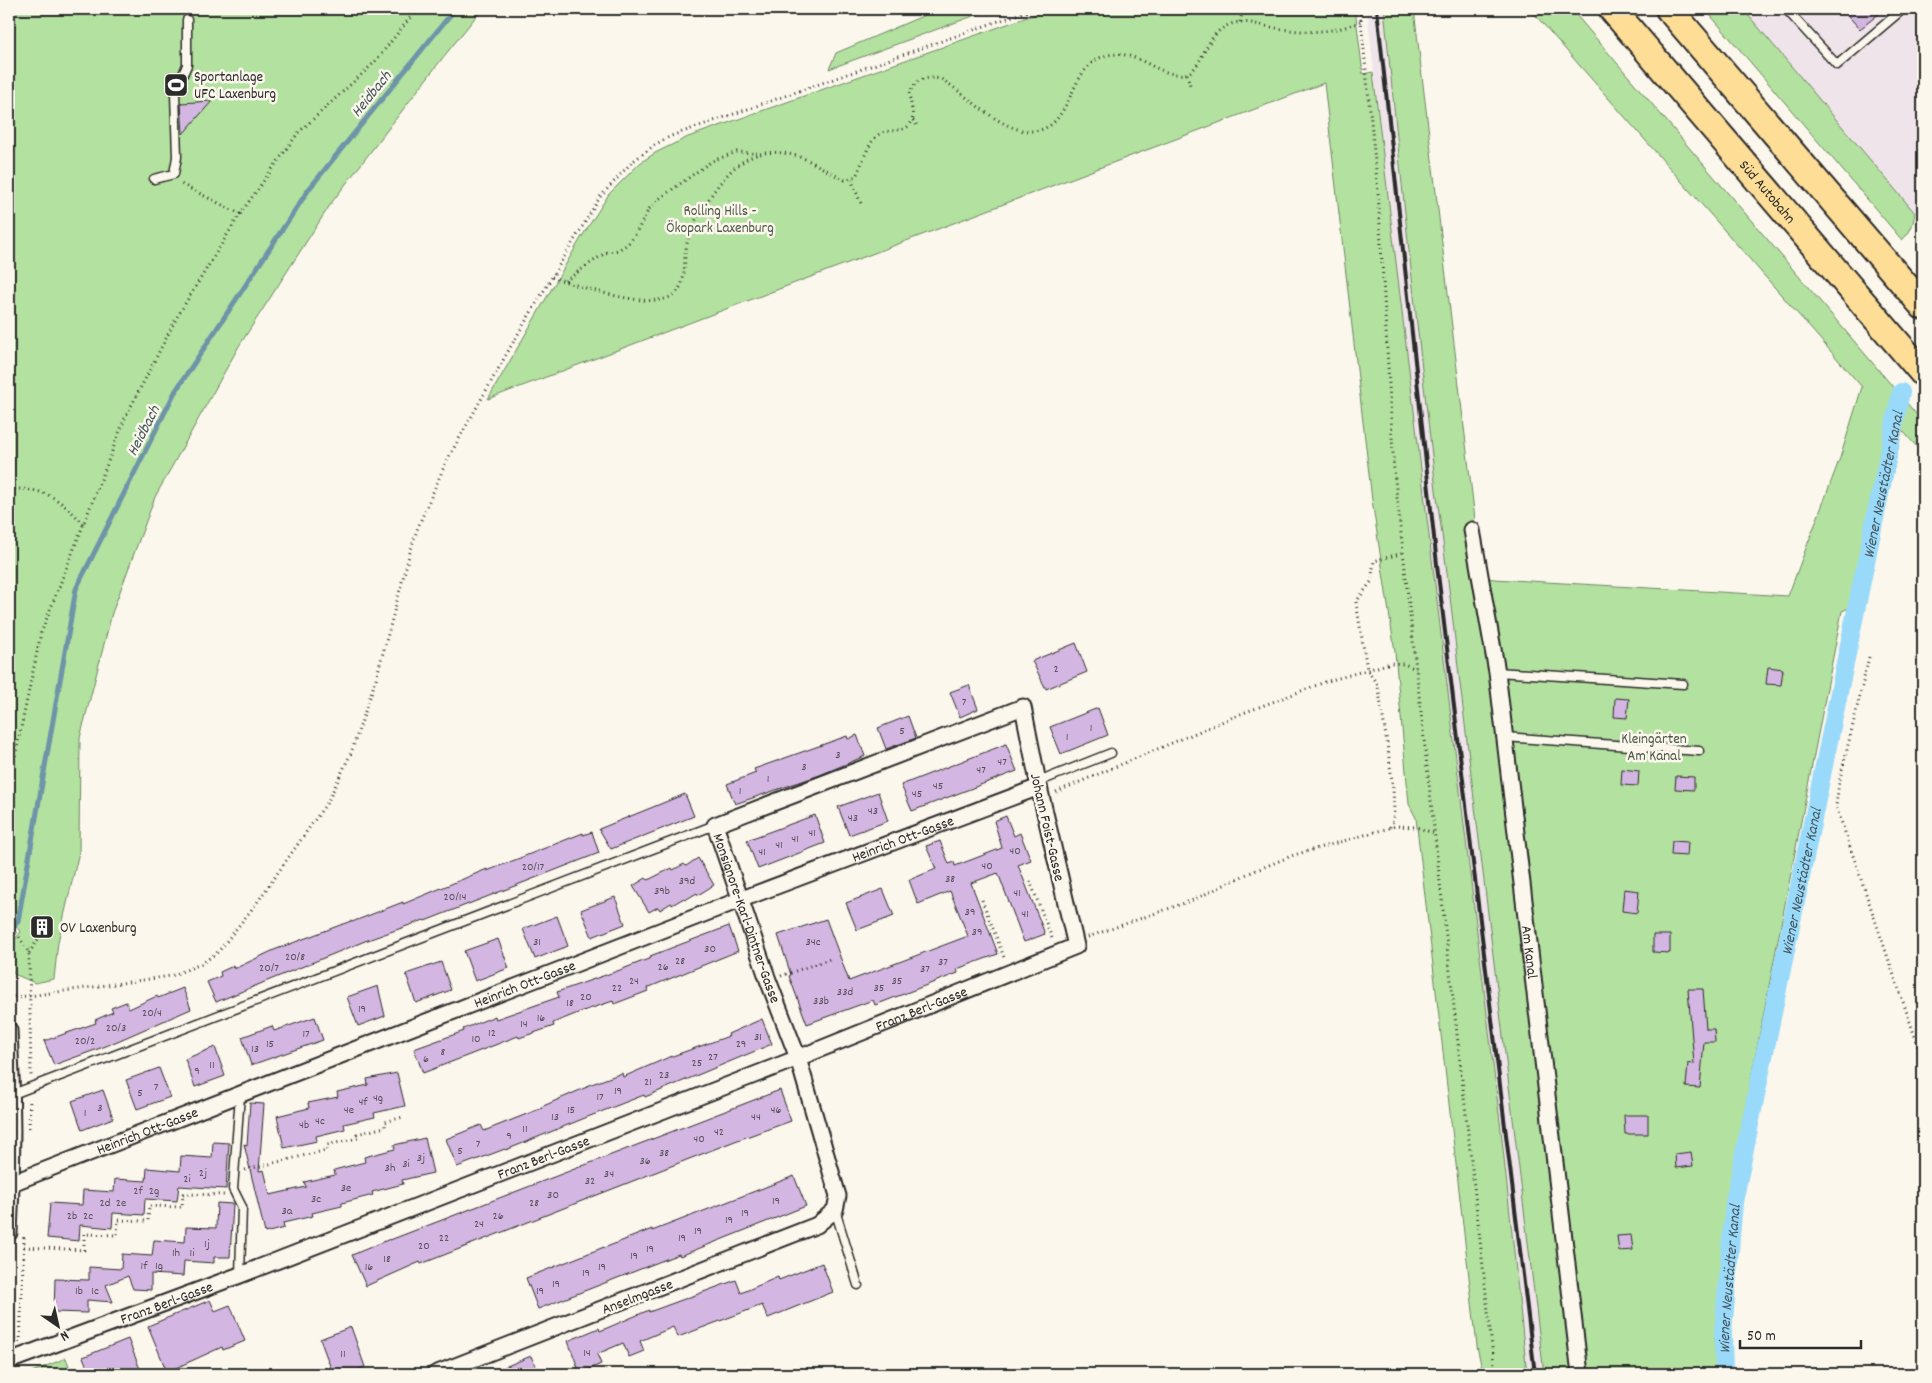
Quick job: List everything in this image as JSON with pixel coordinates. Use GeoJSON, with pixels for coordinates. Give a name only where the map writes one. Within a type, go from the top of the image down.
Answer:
{"type":"FeatureCollection","features":[{"type":"Feature","properties":{"kind":"highway","name":"Süd Autobahn"},"geometry":{"type":"LineString","coordinates":[[1612,9],[1923,373]]}},
{"type":"Feature","properties":{"kind":"highway"},"geometry":{"type":"LineString","coordinates":[[1669,9],[1923,306]]}},
{"type":"Feature","properties":{"kind":"street","name":"Am Kanal"},"geometry":{"type":"LineString","coordinates":[[1472,530],[1497,672],[1580,1374]]}},
{"type":"Feature","properties":{"kind":"street","name":"Johann Foist-Gasse"},"geometry":{"type":"LineString","coordinates":[[1023,707],[1039,789],[1076,946]]}},
{"type":"Feature","properties":{"kind":"street","name":"Monsignore-Karl-Dintner-Gasse"},"geometry":{"type":"LineString","coordinates":[[835,1210],[838,1196],[798,1058],[768,980],[742,899],[715,825],[1023,707]]}},
{"type":"Feature","properties":{"kind":"street","name":"Heinrich Ott-Gasse"},"geometry":{"type":"LineString","coordinates":[[12,1183],[240,1096],[742,899],[1039,789]]}},
{"type":"Feature","properties":{"kind":"street","name":"Franz Berl-Gasse"},"geometry":{"type":"LineString","coordinates":[[9,1361],[240,1274],[798,1058],[1076,946]]}},
{"type":"Feature","properties":{"kind":"street"},"geometry":{"type":"LineString","coordinates":[[9,1030],[13,1094],[12,1183],[9,1233]]}},
{"type":"Feature","properties":{"kind":"street","name":"Anselmgasse"},"geometry":{"type":"LineString","coordinates":[[435,1374],[801,1232],[817,1225],[835,1210]]}},
{"type":"Feature","properties":{"kind":"lane"},"geometry":{"type":"LineString","coordinates":[[1786,9],[1836,66],[1903,9]]}},
{"type":"Feature","properties":{"kind":"lane"},"geometry":{"type":"LineString","coordinates":[[154,179],[174,174],[177,157],[175,93],[187,64],[187,20]]}},
{"type":"Feature","properties":{"kind":"lane"},"geometry":{"type":"LineString","coordinates":[[1497,672],[1682,684]]}},
{"type":"Feature","properties":{"kind":"lane"},"geometry":{"type":"LineString","coordinates":[[1505,737],[1699,751]]}},
{"type":"Feature","properties":{"kind":"lane"},"geometry":{"type":"LineString","coordinates":[[1039,789],[1111,754]]}},
{"type":"Feature","properties":{"kind":"lane"},"geometry":{"type":"LineString","coordinates":[[13,1094],[715,825]]}},
{"type":"Feature","properties":{"kind":"lane"},"geometry":{"type":"LineString","coordinates":[[240,1096],[233,1189],[242,1207],[240,1274]]}},
{"type":"Feature","properties":{"kind":"lane"},"geometry":{"type":"LineString","coordinates":[[835,1210],[858,1285]]}},
{"type":"Feature","properties":{"kind":"path"},"geometry":{"type":"LineString","coordinates":[[9,785],[41,633],[125,418],[178,317],[240,214],[298,133],[374,63],[417,9]]}},
{"type":"Feature","properties":{"kind":"path"},"geometry":{"type":"LineString","coordinates":[[9,997],[30,996],[171,976],[201,964],[218,952],[267,889],[328,801],[351,753],[376,679],[418,527],[446,462],[552,277],[600,197],[615,178],[656,144],[671,136],[1033,9]]}},
{"type":"Feature","properties":{"kind":"path"},"geometry":{"type":"LineString","coordinates":[[1240,22],[1243,9]]}},
{"type":"Feature","properties":{"kind":"path"},"geometry":{"type":"LineString","coordinates":[[1360,9],[1378,192],[1394,471],[1495,1374]]}},
{"type":"Feature","properties":{"kind":"path"},"geometry":{"type":"LineString","coordinates":[[918,127],[913,120],[910,94],[920,80],[930,77],[941,79],[952,85],[983,110],[1002,122],[1017,129],[1038,131],[1052,124],[1061,112],[1081,74],[1092,62],[1108,55],[1125,54],[1136,57],[1165,72],[1176,75],[1187,74],[1196,67],[1209,40],[1215,34],[1222,28],[1240,22],[1316,32],[1348,28],[1361,21]]}},
{"type":"Feature","properties":{"kind":"path"},"geometry":{"type":"LineString","coordinates":[[1187,74],[1190,86]]}},
{"type":"Feature","properties":{"kind":"path"},"geometry":{"type":"LineString","coordinates":[[564,281],[605,253],[618,250],[628,244],[638,231],[649,209],[659,199],[712,161],[737,152],[796,156],[845,180],[851,179],[856,176],[873,140],[880,133],[902,129],[910,125],[913,120]]}},
{"type":"Feature","properties":{"kind":"path"},"geometry":{"type":"LineString","coordinates":[[552,277],[607,294],[649,300],[671,296],[679,290],[683,282],[686,250],[695,220],[718,185],[730,172],[747,158],[760,153]]}},
{"type":"Feature","properties":{"kind":"path"},"geometry":{"type":"LineString","coordinates":[[174,174],[177,181],[240,214]]}},
{"type":"Feature","properties":{"kind":"path"},"geometry":{"type":"LineString","coordinates":[[851,179],[862,206]]}},
{"type":"Feature","properties":{"kind":"path"},"geometry":{"type":"LineString","coordinates":[[9,489],[35,490],[47,493],[64,504],[84,524]]}},
{"type":"Feature","properties":{"kind":"path"},"geometry":{"type":"LineString","coordinates":[[1390,828],[1394,811],[1387,743],[1378,686],[1367,669],[1356,602],[1371,582],[1374,561],[1403,553]]}},
{"type":"Feature","properties":{"kind":"path"},"geometry":{"type":"LineString","coordinates":[[1869,657],[1839,783],[1836,806],[1923,1060]]}},
{"type":"Feature","properties":{"kind":"path"},"geometry":{"type":"LineString","coordinates":[[1039,789],[1325,682],[1391,663],[1404,664],[1416,669]]}},
{"type":"Feature","properties":{"kind":"path"},"geometry":{"type":"LineString","coordinates":[[1076,946],[1086,938],[1193,900],[1247,874],[1294,855],[1396,826],[1416,827],[1434,834]]}},
{"type":"Feature","properties":{"kind":"path"},"geometry":{"type":"LineString","coordinates":[[1030,881],[1051,934],[1055,954]]}},
{"type":"Feature","properties":{"kind":"path"},"geometry":{"type":"LineString","coordinates":[[982,900],[1010,972]]}},
{"type":"Feature","properties":{"kind":"path"},"geometry":{"type":"LineString","coordinates":[[9,926],[18,935],[30,953]]}},
{"type":"Feature","properties":{"kind":"path"},"geometry":{"type":"LineString","coordinates":[[30,996],[30,953],[39,938]]}},
{"type":"Feature","properties":{"kind":"path"},"geometry":{"type":"LineString","coordinates":[[768,980],[833,958]]}},
{"type":"Feature","properties":{"kind":"path"},"geometry":{"type":"LineString","coordinates":[[234,1172],[266,1166],[327,1150],[327,1146],[358,1138],[357,1134],[386,1127],[385,1122],[403,1117]]}},
{"type":"Feature","properties":{"kind":"path"},"geometry":{"type":"LineString","coordinates":[[24,1248],[84,1250],[84,1234],[117,1236],[118,1220],[148,1221],[149,1206],[182,1207],[183,1194],[236,1195]]}},
{"type":"Feature","properties":{"kind":"shaded area"},"geometry":{"type":"Polygon","coordinates":[[[1367,9],[1384,9],[1398,155],[1437,492],[1449,578],[1544,1374],[1527,1374],[1501,1130],[1407,366],[1367,9]]]}},
{"type":"Feature","properties":{"kind":"shaded area"},"geometry":{"type":"Polygon","coordinates":[[[1743,9],[1923,9],[1923,218],[1915,213],[1743,9]]]}},
{"type":"Feature","properties":{"kind":"green space"},"geometry":{"type":"Polygon","coordinates":[[[9,9],[482,9],[332,202],[239,346],[155,497],[112,613],[80,738],[79,852],[58,942],[54,979],[35,983],[14,974],[8,957],[10,947],[21,932],[9,919],[9,9]],[[40,918],[34,932],[44,936],[50,922],[40,918]]]}},
{"type":"Feature","properties":{"kind":"green space"},"geometry":{"type":"Polygon","coordinates":[[[939,9],[992,9],[829,69],[836,53],[939,9]]]}},
{"type":"Feature","properties":{"kind":"green space","name":"Rolling Hills - Ökopark Laxenburg"},"geometry":{"type":"Polygon","coordinates":[[[1050,9],[1355,9],[1363,74],[1373,72],[1501,1130],[1527,1374],[1483,1374],[1477,1346],[1416,818],[1409,804],[1395,652],[1372,500],[1324,83],[488,399],[581,238],[609,194],[640,163],[655,153],[688,137],[1050,9]]]}},
{"type":"Feature","properties":{"kind":"green space","name":"Kleingärten Am Kanal"},"geometry":{"type":"Polygon","coordinates":[[[1384,9],[1414,9],[1475,519],[1467,528],[1473,576],[1494,579],[1788,596],[1840,458],[1862,387],[1530,9],[1571,9],[1923,422],[1923,454],[1902,430],[1865,601],[1842,611],[1727,1202],[1715,1335],[1716,1374],[1544,1374],[1436,490],[1384,9]]]}},
{"type":"Feature","properties":{"kind":"green space"},"geometry":{"type":"Polygon","coordinates":[[[1705,9],[1743,9],[1915,213],[1911,228],[1902,240],[1705,9]]]}},
{"type":"Feature","properties":{"kind":"green space"},"geometry":{"type":"Polygon","coordinates":[[[66,1358],[72,1374],[27,1374],[66,1358]]]}},
{"type":"Feature","properties":{"kind":"building"},"geometry":{"type":"Polygon","coordinates":[[[1842,9],[1885,9],[1860,29],[1842,9]]]}},
{"type":"Feature","properties":{"kind":"building"},"geometry":{"type":"Polygon","coordinates":[[[212,101],[183,134],[181,103],[212,101]]]}},
{"type":"Feature","properties":{"kind":"building"},"geometry":{"type":"Polygon","coordinates":[[[1076,643],[1087,672],[1046,689],[1032,661],[1076,643]]]}},
{"type":"Feature","properties":{"kind":"building"},"geometry":{"type":"Polygon","coordinates":[[[1768,667],[1783,669],[1781,685],[1766,684],[1768,667]]]}},
{"type":"Feature","properties":{"kind":"building"},"geometry":{"type":"Polygon","coordinates":[[[969,685],[978,709],[960,717],[950,692],[969,685]]]}},
{"type":"Feature","properties":{"kind":"building"},"geometry":{"type":"Polygon","coordinates":[[[1615,698],[1629,699],[1627,718],[1614,717],[1615,698]]]}},
{"type":"Feature","properties":{"kind":"building"},"geometry":{"type":"Polygon","coordinates":[[[1098,708],[1108,735],[1061,754],[1050,727],[1098,708]]]}},
{"type":"Feature","properties":{"kind":"building"},"geometry":{"type":"Polygon","coordinates":[[[908,716],[916,738],[886,749],[878,728],[908,716]]]}},
{"type":"Feature","properties":{"kind":"building"},"geometry":{"type":"Polygon","coordinates":[[[857,735],[865,756],[820,775],[735,804],[727,784],[756,773],[754,769],[847,736],[848,739],[857,735]]]}},
{"type":"Feature","properties":{"kind":"building"},"geometry":{"type":"Polygon","coordinates":[[[1006,744],[1017,771],[912,811],[901,785],[1006,744]]]}},
{"type":"Feature","properties":{"kind":"building"},"geometry":{"type":"Polygon","coordinates":[[[1622,769],[1639,771],[1638,786],[1621,785],[1622,769]]]}},
{"type":"Feature","properties":{"kind":"building"},"geometry":{"type":"Polygon","coordinates":[[[1676,776],[1694,777],[1694,790],[1675,789],[1676,776]]]}},
{"type":"Feature","properties":{"kind":"building"},"geometry":{"type":"Polygon","coordinates":[[[878,792],[888,821],[849,835],[838,807],[878,792]]]}},
{"type":"Feature","properties":{"kind":"building"},"geometry":{"type":"Polygon","coordinates":[[[685,794],[694,816],[611,849],[599,829],[685,794]]]}},
{"type":"Feature","properties":{"kind":"building"},"geometry":{"type":"Polygon","coordinates":[[[815,815],[825,843],[758,869],[747,840],[815,815]]]}},
{"type":"Feature","properties":{"kind":"building"},"geometry":{"type":"Polygon","coordinates":[[[1006,816],[1014,836],[1020,833],[1031,860],[1018,865],[1045,934],[1024,942],[998,873],[971,883],[998,954],[957,969],[958,973],[875,1005],[873,1000],[807,1024],[789,976],[791,975],[778,935],[826,919],[849,981],[968,936],[950,891],[918,904],[909,880],[936,869],[926,846],[940,841],[949,864],[954,862],[955,866],[1002,848],[994,821],[1006,816]]]}},
{"type":"Feature","properties":{"kind":"building"},"geometry":{"type":"Polygon","coordinates":[[[592,832],[599,853],[425,921],[365,941],[216,1002],[207,982],[221,976],[220,972],[233,966],[234,969],[274,950],[403,902],[403,904],[487,869],[487,871],[583,833],[583,835],[592,832]]]}},
{"type":"Feature","properties":{"kind":"building"},"geometry":{"type":"Polygon","coordinates":[[[1672,841],[1688,842],[1687,856],[1671,855],[1672,841]]]}},
{"type":"Feature","properties":{"kind":"building"},"geometry":{"type":"Polygon","coordinates":[[[698,858],[714,885],[698,895],[697,893],[672,905],[671,903],[660,910],[658,907],[649,912],[633,886],[646,878],[648,880],[672,868],[673,870],[684,864],[686,866],[698,858]]]}},
{"type":"Feature","properties":{"kind":"building"},"geometry":{"type":"Polygon","coordinates":[[[883,889],[894,916],[857,930],[846,903],[883,889]]]}},
{"type":"Feature","properties":{"kind":"building"},"geometry":{"type":"Polygon","coordinates":[[[1624,889],[1639,891],[1637,913],[1622,911],[1624,889]]]}},
{"type":"Feature","properties":{"kind":"building"},"geometry":{"type":"Polygon","coordinates":[[[615,897],[625,924],[592,937],[581,910],[615,897]]]}},
{"type":"Feature","properties":{"kind":"building"},"geometry":{"type":"Polygon","coordinates":[[[557,916],[568,946],[535,959],[523,929],[557,916]]]}},
{"type":"Feature","properties":{"kind":"building"},"geometry":{"type":"Polygon","coordinates":[[[729,926],[738,951],[647,988],[648,991],[614,1004],[613,1001],[583,1011],[553,1023],[554,1026],[519,1038],[518,1036],[423,1073],[414,1049],[464,1031],[463,1029],[495,1016],[496,1019],[559,997],[557,992],[620,970],[651,958],[650,956],[729,926]]]}},
{"type":"Feature","properties":{"kind":"building"},"geometry":{"type":"Polygon","coordinates":[[[1653,935],[1670,935],[1670,953],[1653,952],[1653,935]]]}},
{"type":"Feature","properties":{"kind":"building"},"geometry":{"type":"Polygon","coordinates":[[[498,939],[509,968],[475,981],[464,951],[498,939]]]}},
{"type":"Feature","properties":{"kind":"building"},"geometry":{"type":"Polygon","coordinates":[[[441,962],[451,990],[416,1003],[406,974],[441,962]]]}},
{"type":"Feature","properties":{"kind":"building"},"geometry":{"type":"Polygon","coordinates":[[[378,986],[385,1016],[358,1026],[347,997],[378,986]]]}},
{"type":"Feature","properties":{"kind":"building"},"geometry":{"type":"Polygon","coordinates":[[[183,988],[191,1009],[106,1046],[54,1065],[44,1041],[96,1023],[95,1020],[113,1012],[111,1008],[126,1002],[129,1009],[157,996],[158,998],[183,988]]]}},
{"type":"Feature","properties":{"kind":"building"},"geometry":{"type":"Polygon","coordinates":[[[1688,989],[1703,989],[1706,1029],[1714,1029],[1715,1042],[1704,1042],[1700,1088],[1686,1087],[1688,1063],[1694,1064],[1688,989]]]}},
{"type":"Feature","properties":{"kind":"building"},"geometry":{"type":"Polygon","coordinates":[[[315,1017],[323,1040],[251,1065],[242,1037],[272,1026],[274,1031],[315,1017]]]}},
{"type":"Feature","properties":{"kind":"building"},"geometry":{"type":"Polygon","coordinates":[[[762,1019],[772,1044],[645,1097],[644,1095],[506,1150],[457,1167],[446,1139],[481,1125],[484,1131],[542,1108],[586,1086],[622,1073],[623,1077],[667,1058],[729,1036],[728,1034],[762,1019]]]}},
{"type":"Feature","properties":{"kind":"building"},"geometry":{"type":"Polygon","coordinates":[[[215,1047],[225,1076],[195,1087],[185,1059],[215,1047]]]}},
{"type":"Feature","properties":{"kind":"building"},"geometry":{"type":"Polygon","coordinates":[[[159,1068],[170,1097],[137,1109],[126,1080],[159,1068]]]}},
{"type":"Feature","properties":{"kind":"building"},"geometry":{"type":"Polygon","coordinates":[[[397,1073],[405,1106],[374,1113],[375,1117],[344,1124],[345,1129],[316,1136],[317,1141],[284,1148],[277,1116],[309,1108],[308,1103],[338,1097],[337,1092],[368,1085],[367,1079],[397,1073]]]}},
{"type":"Feature","properties":{"kind":"building"},"geometry":{"type":"Polygon","coordinates":[[[103,1090],[113,1118],[82,1130],[72,1101],[103,1090]]]}},
{"type":"Feature","properties":{"kind":"building"},"geometry":{"type":"Polygon","coordinates":[[[780,1090],[791,1121],[735,1141],[421,1264],[420,1262],[366,1286],[352,1255],[390,1239],[780,1090]]]}},
{"type":"Feature","properties":{"kind":"building"},"geometry":{"type":"Polygon","coordinates":[[[250,1103],[264,1104],[259,1171],[264,1170],[270,1195],[306,1187],[304,1182],[335,1175],[334,1170],[365,1162],[364,1157],[395,1149],[394,1145],[425,1138],[433,1173],[402,1180],[403,1184],[372,1192],[373,1195],[342,1203],[342,1206],[312,1213],[313,1216],[283,1223],[284,1228],[265,1233],[244,1144],[247,1145],[250,1103]]]}},
{"type":"Feature","properties":{"kind":"building"},"geometry":{"type":"Polygon","coordinates":[[[1624,1115],[1648,1115],[1648,1134],[1625,1134],[1624,1115]]]}},
{"type":"Feature","properties":{"kind":"building"},"geometry":{"type":"Polygon","coordinates":[[[213,1142],[229,1143],[226,1189],[179,1186],[177,1201],[145,1199],[144,1215],[113,1213],[112,1228],[80,1225],[79,1241],[47,1238],[50,1203],[82,1205],[83,1190],[114,1192],[115,1179],[146,1181],[147,1168],[180,1171],[181,1156],[212,1158],[213,1142]]]}},
{"type":"Feature","properties":{"kind":"building"},"geometry":{"type":"Polygon","coordinates":[[[1691,1152],[1693,1166],[1676,1168],[1675,1154],[1691,1152]]]}},
{"type":"Feature","properties":{"kind":"building"},"geometry":{"type":"Polygon","coordinates":[[[794,1176],[806,1206],[538,1309],[526,1278],[794,1176]]]}},
{"type":"Feature","properties":{"kind":"building"},"geometry":{"type":"Polygon","coordinates":[[[217,1203],[233,1204],[230,1257],[214,1257],[214,1263],[184,1261],[183,1276],[151,1274],[151,1290],[133,1289],[128,1276],[106,1285],[113,1302],[87,1300],[87,1313],[54,1312],[55,1279],[89,1280],[89,1267],[121,1269],[122,1254],[152,1256],[154,1240],[185,1242],[186,1227],[216,1228],[217,1203]]]}},
{"type":"Feature","properties":{"kind":"building"},"geometry":{"type":"Polygon","coordinates":[[[1631,1235],[1633,1250],[1619,1251],[1617,1236],[1631,1235]]]}},
{"type":"Feature","properties":{"kind":"building"},"geometry":{"type":"Polygon","coordinates":[[[822,1263],[833,1292],[768,1318],[762,1305],[678,1337],[673,1327],[640,1341],[644,1351],[629,1357],[623,1343],[597,1354],[601,1364],[580,1373],[568,1341],[599,1328],[600,1331],[649,1310],[649,1312],[736,1280],[741,1293],[778,1277],[779,1280],[822,1263]]]}},
{"type":"Feature","properties":{"kind":"building"},"geometry":{"type":"Polygon","coordinates":[[[210,1300],[215,1311],[230,1305],[245,1341],[223,1350],[222,1347],[167,1372],[148,1326],[210,1300]]]}},
{"type":"Feature","properties":{"kind":"building"},"geometry":{"type":"Polygon","coordinates":[[[351,1327],[365,1367],[345,1374],[333,1374],[320,1339],[351,1327]]]}},
{"type":"Feature","properties":{"kind":"building"},"geometry":{"type":"Polygon","coordinates":[[[128,1339],[142,1374],[90,1374],[83,1357],[128,1339]]]}},
{"type":"Feature","properties":{"kind":"building"},"geometry":{"type":"Polygon","coordinates":[[[531,1356],[539,1374],[488,1374],[531,1356]]]}},
{"type":"Feature","properties":{"kind":"waterway","name":"Heidbach"},"geometry":{"type":"LineString","coordinates":[[9,933],[18,921],[76,589],[175,392],[309,189],[455,9]]}},
{"type":"Feature","properties":{"kind":"waterway","name":"Wiener Neustädter Kanal"},"geometry":{"type":"LineString","coordinates":[[1724,1374],[1723,1333],[1734,1202],[1901,392]]}},
{"type":"Feature","properties":{"kind":"railway"},"geometry":{"type":"LineString","coordinates":[[1377,9],[1438,574],[1535,1374]]}},
{"type":"Feature","properties":{"kind":"place","name":"Sportanlage UFC Laxenburg"},"geometry":{"type":"Point","coordinates":[176,85]}},
{"type":"Feature","properties":{"kind":"place","name":"OV Laxenburg"},"geometry":{"type":"Point","coordinates":[42,927]}}]}
